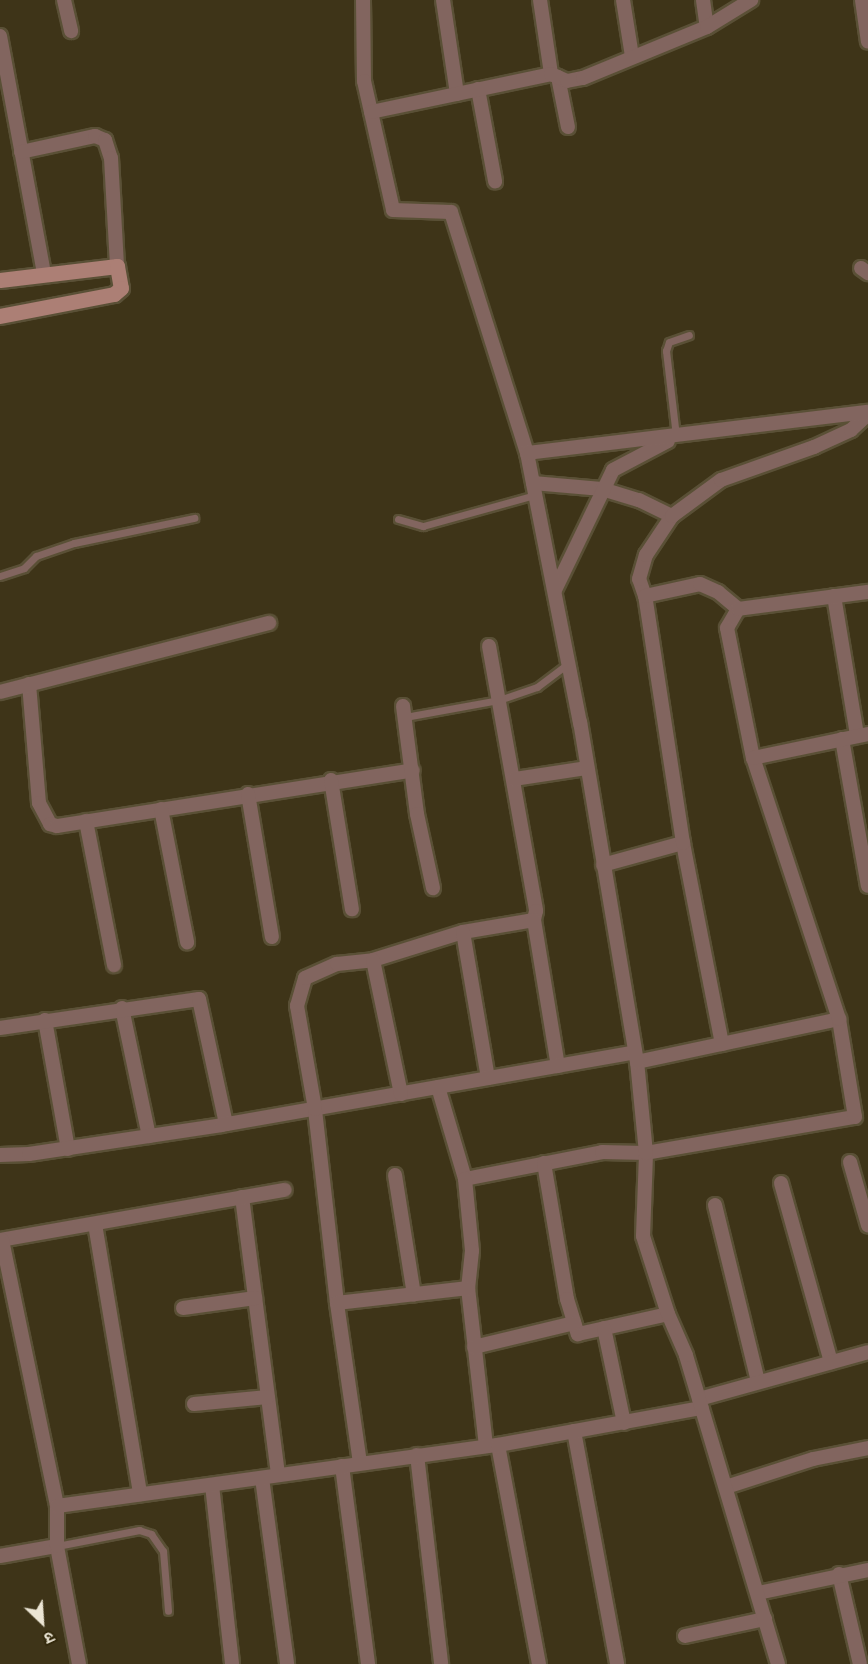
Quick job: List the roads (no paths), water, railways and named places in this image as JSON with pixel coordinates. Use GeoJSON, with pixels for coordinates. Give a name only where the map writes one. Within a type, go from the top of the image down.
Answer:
{"type":"FeatureCollection","features":[{"type":"Feature","properties":{"kind":"street"},"geometry":{"type":"LineString","coordinates":[[64,0],[71,32]]}},
{"type":"Feature","properties":{"kind":"street"},"geometry":{"type":"LineString","coordinates":[[363,0],[364,81],[393,210],[451,213],[527,453],[569,663],[636,1057],[646,1153],[643,1236],[668,1314],[701,1404],[778,1664]]}},
{"type":"Feature","properties":{"kind":"street"},"geometry":{"type":"LineString","coordinates":[[443,0],[457,94]]}},
{"type":"Feature","properties":{"kind":"street"},"geometry":{"type":"LineString","coordinates":[[540,0],[554,76],[568,128]]}},
{"type":"Feature","properties":{"kind":"street"},"geometry":{"type":"LineString","coordinates":[[623,0],[632,56]]}},
{"type":"Feature","properties":{"kind":"street"},"geometry":{"type":"LineString","coordinates":[[703,0],[707,27]]}},
{"type":"Feature","properties":{"kind":"street"},"geometry":{"type":"LineString","coordinates":[[371,112],[554,76],[567,81],[583,78],[707,27],[751,0]]}},
{"type":"Feature","properties":{"kind":"street"},"geometry":{"type":"LineString","coordinates":[[862,0],[868,42]]}},
{"type":"Feature","properties":{"kind":"street"},"geometry":{"type":"LineString","coordinates":[[0,36],[44,273]]}},
{"type":"Feature","properties":{"kind":"street"},"geometry":{"type":"LineString","coordinates":[[478,90],[495,181]]}},
{"type":"Feature","properties":{"kind":"street"},"geometry":{"type":"LineString","coordinates":[[0,316],[114,294],[122,288],[117,266],[111,158],[105,140],[95,136],[21,152]]}},
{"type":"Feature","properties":{"kind":"street"},"geometry":{"type":"LineString","coordinates":[[0,280],[117,266]]}},
{"type":"Feature","properties":{"kind":"street"},"geometry":{"type":"LineString","coordinates":[[527,453],[868,413]]}},
{"type":"Feature","properties":{"kind":"street"},"geometry":{"type":"LineString","coordinates":[[722,1044],[683,843],[645,596],[639,579],[646,555],[672,516],[721,480],[814,447],[851,430],[868,413]]}},
{"type":"Feature","properties":{"kind":"street"},"geometry":{"type":"LineString","coordinates":[[555,590],[613,470],[676,436]]}},
{"type":"Feature","properties":{"kind":"street"},"geometry":{"type":"LineString","coordinates":[[534,489],[602,489],[672,516]]}},
{"type":"Feature","properties":{"kind":"street"},"geometry":{"type":"LineString","coordinates":[[645,596],[700,584],[718,592],[738,609],[868,592]]}},
{"type":"Feature","properties":{"kind":"street"},"geometry":{"type":"LineString","coordinates":[[753,758],[863,734],[834,596]]}},
{"type":"Feature","properties":{"kind":"street"},"geometry":{"type":"LineString","coordinates":[[465,1179],[602,1152],[646,1153],[851,1120],[856,1112],[839,1019],[753,758],[727,628],[738,609]]}},
{"type":"Feature","properties":{"kind":"street"},"geometry":{"type":"LineString","coordinates":[[0,692],[269,623]]}},
{"type":"Feature","properties":{"kind":"street"},"geometry":{"type":"LineString","coordinates":[[489,646],[536,911],[534,920],[558,1066]]}},
{"type":"Feature","properties":{"kind":"street"},"geometry":{"type":"LineString","coordinates":[[29,684],[39,803],[50,824],[86,821],[331,780],[413,770]]}},
{"type":"Feature","properties":{"kind":"street"},"geometry":{"type":"LineString","coordinates":[[404,711],[417,814],[433,888]]}},
{"type":"Feature","properties":{"kind":"street"},"geometry":{"type":"LineString","coordinates":[[842,739],[868,886]]}},
{"type":"Feature","properties":{"kind":"street"},"geometry":{"type":"LineString","coordinates":[[514,779],[587,768]]}},
{"type":"Feature","properties":{"kind":"street"},"geometry":{"type":"LineString","coordinates":[[331,780],[352,909]]}},
{"type":"Feature","properties":{"kind":"street"},"geometry":{"type":"LineString","coordinates":[[248,794],[272,937]]}},
{"type":"Feature","properties":{"kind":"street"},"geometry":{"type":"LineString","coordinates":[[161,809],[187,942]]}},
{"type":"Feature","properties":{"kind":"street"},"geometry":{"type":"LineString","coordinates":[[86,821],[114,965]]}},
{"type":"Feature","properties":{"kind":"street"},"geometry":{"type":"LineString","coordinates":[[603,865],[683,843]]}},
{"type":"Feature","properties":{"kind":"street"},"geometry":{"type":"LineString","coordinates":[[360,1463],[337,1303],[315,1109],[297,1006],[305,978],[337,964],[373,960],[463,932],[534,920]]}},
{"type":"Feature","properties":{"kind":"street"},"geometry":{"type":"LineString","coordinates":[[463,932],[488,1078]]}},
{"type":"Feature","properties":{"kind":"street"},"geometry":{"type":"LineString","coordinates":[[373,960],[401,1094]]}},
{"type":"Feature","properties":{"kind":"street"},"geometry":{"type":"LineString","coordinates":[[0,1028],[122,1008],[199,999],[226,1124]]}},
{"type":"Feature","properties":{"kind":"street"},"geometry":{"type":"LineString","coordinates":[[122,1008],[149,1136]]}},
{"type":"Feature","properties":{"kind":"street"},"geometry":{"type":"LineString","coordinates":[[1,1152],[68,1149],[226,1124],[558,1066],[722,1044],[839,1019]]}},
{"type":"Feature","properties":{"kind":"street"},"geometry":{"type":"LineString","coordinates":[[45,1020],[68,1149]]}},
{"type":"Feature","properties":{"kind":"street"},"geometry":{"type":"LineString","coordinates":[[438,1087],[465,1179],[472,1251],[468,1288],[474,1347],[492,1446],[539,1664]]}},
{"type":"Feature","properties":{"kind":"street"},"geometry":{"type":"LineString","coordinates":[[850,1162],[865,1205],[868,1225]]}},
{"type":"Feature","properties":{"kind":"street"},"geometry":{"type":"LineString","coordinates":[[544,1163],[578,1334],[668,1314]]}},
{"type":"Feature","properties":{"kind":"street"},"geometry":{"type":"LineString","coordinates":[[395,1175],[414,1295]]}},
{"type":"Feature","properties":{"kind":"street"},"geometry":{"type":"LineString","coordinates":[[781,1183],[831,1362]]}},
{"type":"Feature","properties":{"kind":"street"},"geometry":{"type":"LineString","coordinates":[[78,1664],[57,1546],[57,1506],[1,1240],[285,1190]]}},
{"type":"Feature","properties":{"kind":"street"},"geometry":{"type":"LineString","coordinates":[[242,1197],[278,1476]]}},
{"type":"Feature","properties":{"kind":"street"},"geometry":{"type":"LineString","coordinates":[[715,1205],[758,1382]]}},
{"type":"Feature","properties":{"kind":"street"},"geometry":{"type":"LineString","coordinates":[[95,1224],[140,1494]]}},
{"type":"Feature","properties":{"kind":"street"},"geometry":{"type":"LineString","coordinates":[[337,1303],[468,1288]]}},
{"type":"Feature","properties":{"kind":"street"},"geometry":{"type":"LineString","coordinates":[[183,1308],[255,1298]]}},
{"type":"Feature","properties":{"kind":"street"},"geometry":{"type":"LineString","coordinates":[[474,1347],[574,1323]]}},
{"type":"Feature","properties":{"kind":"street"},"geometry":{"type":"LineString","coordinates":[[604,1328],[624,1423]]}},
{"type":"Feature","properties":{"kind":"street"},"geometry":{"type":"LineString","coordinates":[[57,1506],[492,1446],[624,1423],[701,1404],[758,1382],[868,1352]]}},
{"type":"Feature","properties":{"kind":"street"},"geometry":{"type":"LineString","coordinates":[[194,1404],[268,1397]]}},
{"type":"Feature","properties":{"kind":"street"},"geometry":{"type":"LineString","coordinates":[[574,1431],[617,1664]]}},
{"type":"Feature","properties":{"kind":"street"},"geometry":{"type":"LineString","coordinates":[[726,1487],[813,1459],[868,1448]]}},
{"type":"Feature","properties":{"kind":"street"},"geometry":{"type":"LineString","coordinates":[[417,1455],[441,1664]]}},
{"type":"Feature","properties":{"kind":"street"},"geometry":{"type":"LineString","coordinates":[[342,1466],[368,1664]]}},
{"type":"Feature","properties":{"kind":"street"},"geometry":{"type":"LineString","coordinates":[[262,1478],[287,1664]]}},
{"type":"Feature","properties":{"kind":"street"},"geometry":{"type":"LineString","coordinates":[[212,1485],[232,1664]]}},
{"type":"Feature","properties":{"kind":"street"},"geometry":{"type":"LineString","coordinates":[[0,1556],[57,1546]]}},
{"type":"Feature","properties":{"kind":"street"},"geometry":{"type":"LineString","coordinates":[[758,1593],[839,1574],[868,1570]]}},
{"type":"Feature","properties":{"kind":"street"},"geometry":{"type":"LineString","coordinates":[[839,1574],[860,1664]]}},
{"type":"Feature","properties":{"kind":"street"},"geometry":{"type":"LineString","coordinates":[[685,1636],[765,1619]]}},
{"type":"Feature","properties":{"kind":"lane"},"geometry":{"type":"LineString","coordinates":[[676,436],[666,351],[669,342],[689,335]]}},
{"type":"Feature","properties":{"kind":"lane"},"geometry":{"type":"LineString","coordinates":[[398,519],[408,525],[423,526],[534,489]]}},
{"type":"Feature","properties":{"kind":"lane"},"geometry":{"type":"LineString","coordinates":[[0,576],[24,567],[36,556],[74,543],[194,518]]}},
{"type":"Feature","properties":{"kind":"lane"},"geometry":{"type":"LineString","coordinates":[[404,711],[499,700],[537,687],[569,663]]}},
{"type":"Feature","properties":{"kind":"lane"},"geometry":{"type":"LineString","coordinates":[[57,1546],[140,1530],[151,1534],[163,1551],[168,1611]]}}]}
